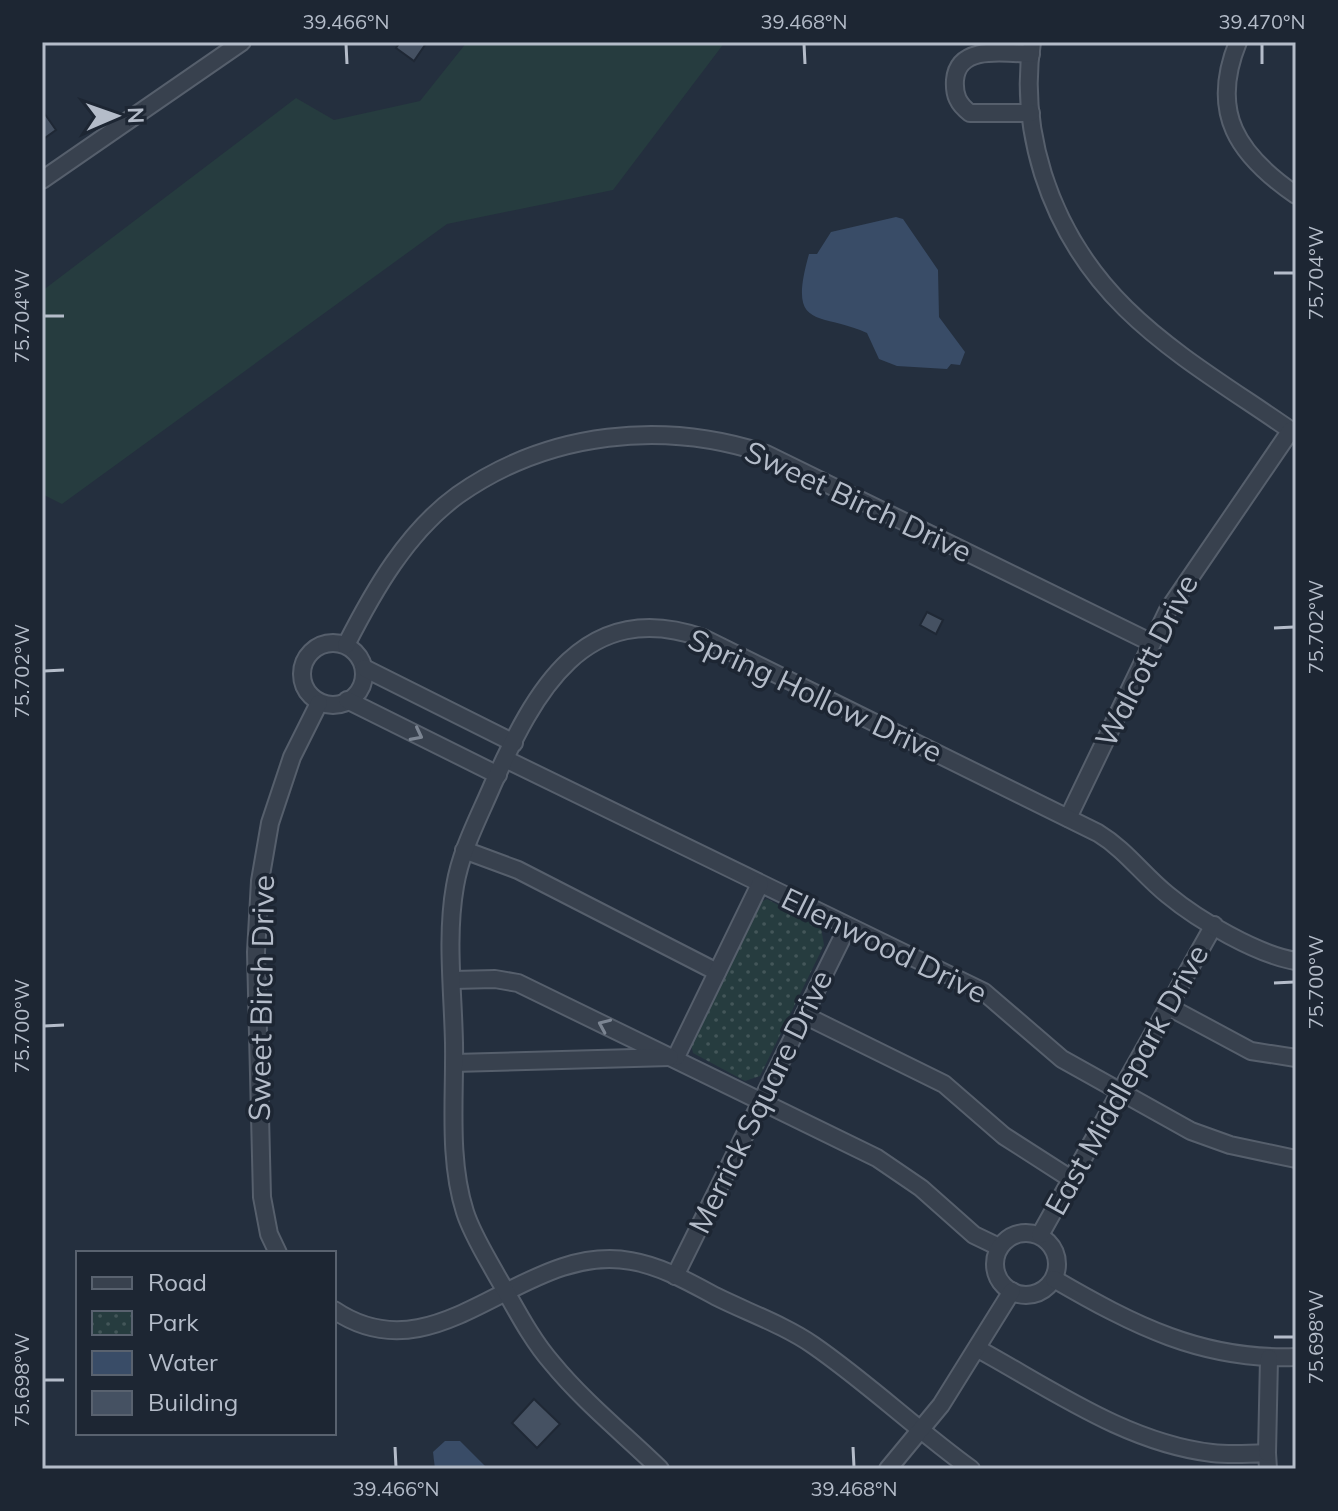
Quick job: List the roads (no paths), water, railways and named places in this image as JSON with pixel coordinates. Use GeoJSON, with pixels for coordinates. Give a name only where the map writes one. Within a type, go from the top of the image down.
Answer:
{"type":"FeatureCollection","features":[{"type":"Feature","properties":{"kind":"street"},"geometry":{"type":"LineString","coordinates":[[42,180],[242,42]]}},
{"type":"Feature","properties":{"kind":"street"},"geometry":{"type":"LineString","coordinates":[[1238,42],[1227,82],[1226,101],[1232,129],[1250,158],[1296,195]]}},
{"type":"Feature","properties":{"kind":"street"},"geometry":{"type":"LineString","coordinates":[[1031,113],[970,113],[957,99],[956,73],[969,57],[980,53],[1032,48],[1031,113],[1049,191],[1078,254],[1099,282],[1154,336],[1294,432]]}},
{"type":"Feature","properties":{"kind":"street","name":"Walcott Drive"},"geometry":{"type":"LineString","coordinates":[[1068,818],[1152,643],[1191,573],[1294,432]]}},
{"type":"Feature","properties":{"kind":"street","name":"Sweet Birch Drive"},"geometry":{"type":"LineString","coordinates":[[346,645],[381,580],[430,521],[458,495],[532,456],[583,441],[667,434],[730,442],[766,454],[1152,643]]}},
{"type":"Feature","properties":{"kind":"street","name":"Spring Hollow Drive"},"geometry":{"type":"LineString","coordinates":[[660,1469],[551,1362],[506,1292],[465,1212],[456,1169],[455,886],[464,850],[505,759],[547,683],[565,661],[596,640],[630,631],[680,630],[1068,818],[1120,846],[1169,896],[1214,925],[1296,961]]}},
{"type":"Feature","properties":{"kind":"street"},"geometry":{"type":"LineString","coordinates":[[347,700],[363,683],[364,668],[358,654],[346,645],[331,642],[317,646],[306,657],[301,671],[304,686],[319,703],[347,700],[498,775]]}},
{"type":"Feature","properties":{"kind":"street"},"geometry":{"type":"LineString","coordinates":[[364,668],[514,743]]}},
{"type":"Feature","properties":{"kind":"street","name":"Sweet Birch Drive"},"geometry":{"type":"LineString","coordinates":[[277,1251],[269,1234],[262,1197],[256,952],[260,881],[270,823],[292,757],[319,703]]}},
{"type":"Feature","properties":{"kind":"street","name":"Ellenwood Drive"},"geometry":{"type":"LineString","coordinates":[[505,759],[984,992],[1062,1059],[1119,1094],[1191,1131],[1244,1149],[1296,1159]]}},
{"type":"Feature","properties":{"kind":"street"},"geometry":{"type":"LineString","coordinates":[[464,850],[518,870],[717,972]]}},
{"type":"Feature","properties":{"kind":"street"},"geometry":{"type":"LineString","coordinates":[[676,1057],[760,884]]}},
{"type":"Feature","properties":{"kind":"street","name":"East Middlepark Drive"},"geometry":{"type":"LineString","coordinates":[[1040,1235],[1214,925]]}},
{"type":"Feature","properties":{"kind":"street","name":"Merrick Square Drive"},"geometry":{"type":"LineString","coordinates":[[675,1276],[847,928]]}},
{"type":"Feature","properties":{"kind":"street"},"geometry":{"type":"LineString","coordinates":[[453,980],[495,979],[518,983],[676,1057],[877,1158],[921,1188],[974,1235],[999,1247]]}},
{"type":"Feature","properties":{"kind":"street"},"geometry":{"type":"LineString","coordinates":[[1169,1007],[1251,1051],[1296,1058]]}},
{"type":"Feature","properties":{"kind":"street"},"geometry":{"type":"LineString","coordinates":[[804,1015],[944,1084],[1004,1136],[1071,1179]]}},
{"type":"Feature","properties":{"kind":"street"},"geometry":{"type":"LineString","coordinates":[[454,1063],[676,1057]]}},
{"type":"Feature","properties":{"kind":"street"},"geometry":{"type":"LineString","coordinates":[[1025,1232],[1040,1235],[1051,1244],[1057,1258],[1054,1279],[1035,1294],[1012,1291],[998,1276],[995,1261],[999,1247],[1010,1237],[1025,1232]]}},
{"type":"Feature","properties":{"kind":"street"},"geometry":{"type":"LineString","coordinates":[[336,1311],[371,1326],[403,1330],[435,1326],[538,1273],[569,1262],[602,1258],[630,1261],[675,1276],[811,1344],[919,1432],[971,1469]]}},
{"type":"Feature","properties":{"kind":"street"},"geometry":{"type":"LineString","coordinates":[[1054,1279],[1153,1333],[1215,1350],[1269,1358],[1296,1357]]}},
{"type":"Feature","properties":{"kind":"street"},"geometry":{"type":"LineString","coordinates":[[888,1469],[919,1432],[978,1349],[1012,1291]]}},
{"type":"Feature","properties":{"kind":"street"},"geometry":{"type":"LineString","coordinates":[[978,1349],[1096,1416],[1212,1453],[1267,1461],[1269,1358]]}},
{"type":"Feature","properties":{"kind":"water"},"geometry":{"type":"Polygon","coordinates":[[[896,217],[903,219],[938,270],[939,317],[965,352],[960,365],[951,364],[947,369],[897,366],[879,359],[867,333],[822,319],[805,307],[803,279],[809,254],[817,254],[831,232],[896,217]]]}},
{"type":"Feature","properties":{"kind":"water"},"geometry":{"type":"Polygon","coordinates":[[[445,1441],[460,1441],[488,1469],[435,1469],[433,1452],[445,1441]]]}}]}
